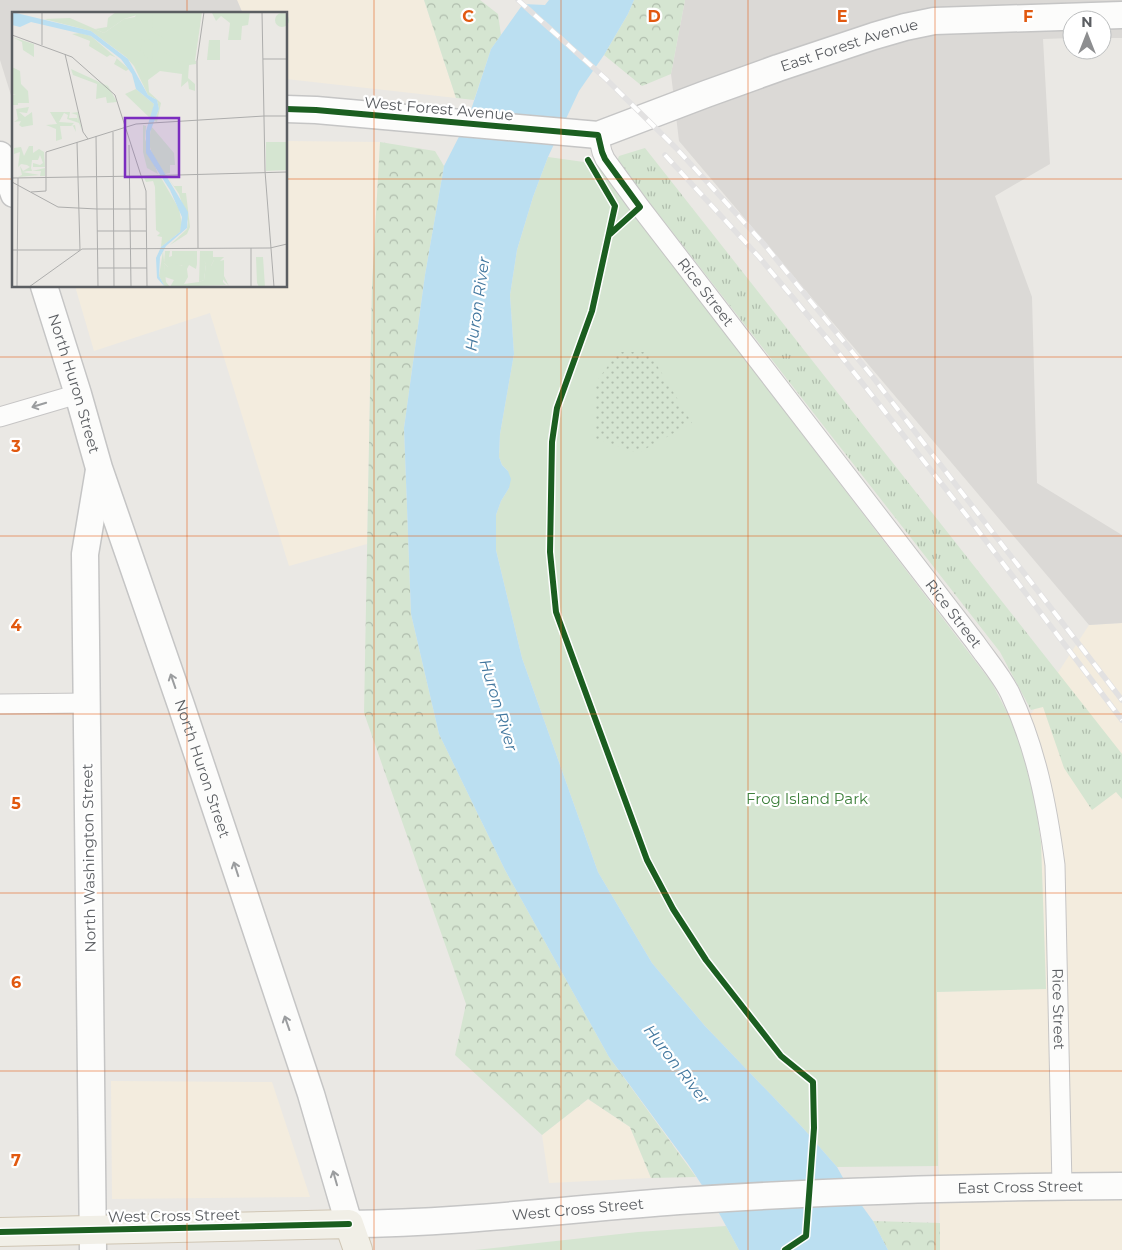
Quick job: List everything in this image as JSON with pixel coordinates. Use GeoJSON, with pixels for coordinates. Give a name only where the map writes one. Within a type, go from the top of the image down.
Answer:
{"type":"FeatureCollection","features":[{"type":"Feature","properties":{"kind":"main road","name":"East Forest Avenue"},"geometry":{"type":"LineString","coordinates":[[593,135],[769,71],[905,27],[934,21],[1122,15]]}},
{"type":"Feature","properties":{"kind":"main road","name":"West Forest Avenue"},"geometry":{"type":"LineString","coordinates":[[288,109],[593,135]]}},
{"type":"Feature","properties":{"kind":"main road"},"geometry":{"type":"LineString","coordinates":[[0,155],[9,184]]}},
{"type":"Feature","properties":{"kind":"main road","name":"North Huron Street"},"geometry":{"type":"LineString","coordinates":[[45,288],[99,468],[181,705],[311,1094],[358,1250]]}},
{"type":"Feature","properties":{"kind":"main road","name":"North Washington Street"},"geometry":{"type":"LineString","coordinates":[[93,1240],[85,554],[99,468]]}},
{"type":"Feature","properties":{"kind":"main road","name":"East Cross Street"},"geometry":{"type":"LineString","coordinates":[[918,1189],[1122,1186]]}},
{"type":"Feature","properties":{"kind":"main road","name":"West Cross Street"},"geometry":{"type":"LineString","coordinates":[[0,1232],[93,1240],[350,1224],[424,1223],[680,1201],[918,1189]]}},
{"type":"Feature","properties":{"kind":"street","name":"Rice Street"},"geometry":{"type":"LineString","coordinates":[[593,135],[605,159],[640,207],[970,635],[1009,691],[1034,754],[1049,819],[1054,865],[1062,1186]]}},
{"type":"Feature","properties":{"kind":"street"},"geometry":{"type":"LineString","coordinates":[[0,417],[78,394]]}},
{"type":"Feature","properties":{"kind":"street"},"geometry":{"type":"LineString","coordinates":[[0,704],[87,703]]}},
{"type":"Feature","properties":{"kind":"shaded area"},"geometry":{"type":"Polygon","coordinates":[[[0,0],[237,0],[242,12],[12,12],[12,99],[0,60],[0,0]]]}},
{"type":"Feature","properties":{"kind":"shaded area"},"geometry":{"type":"Polygon","coordinates":[[[237,0],[424,0],[456,98],[288,79],[288,12],[242,12],[237,0]]]}},
{"type":"Feature","properties":{"kind":"shaded area"},"geometry":{"type":"Polygon","coordinates":[[[685,0],[1122,0],[1122,38],[1112,38],[1112,10],[1062,10],[1062,38],[1043,39],[1050,164],[995,196],[1032,297],[1037,483],[1122,535],[1122,623],[1089,625],[679,141],[671,74],[685,0]]]}},
{"type":"Feature","properties":{"kind":"shaded area"},"geometry":{"type":"Polygon","coordinates":[[[288,141],[380,142],[372,286],[367,544],[289,566],[210,313],[94,351],[76,288],[288,288],[288,141]]]}},
{"type":"Feature","properties":{"kind":"shaded area"},"geometry":{"type":"Polygon","coordinates":[[[1122,623],[1122,1250],[940,1250],[936,992],[1046,988],[1041,843],[1035,801],[1018,734],[1089,625],[1122,623]]]}},
{"type":"Feature","properties":{"kind":"shaded area"},"geometry":{"type":"Polygon","coordinates":[[[111,1081],[272,1082],[310,1197],[112,1199],[111,1081]]]}},
{"type":"Feature","properties":{"kind":"shaded area"},"geometry":{"type":"Polygon","coordinates":[[[588,1099],[630,1127],[651,1178],[549,1183],[542,1135],[588,1099]]]}},
{"type":"Feature","properties":{"kind":"green space"},"geometry":{"type":"Polygon","coordinates":[[[424,0],[480,0],[498,14],[501,35],[491,49],[474,100],[456,98],[424,0]]]}},
{"type":"Feature","properties":{"kind":"green space"},"geometry":{"type":"Polygon","coordinates":[[[634,0],[685,0],[671,74],[642,86],[604,55],[634,0]]]}},
{"type":"Feature","properties":{"kind":"green space"},"geometry":{"type":"Polygon","coordinates":[[[380,142],[435,151],[444,166],[425,275],[404,428],[411,614],[439,734],[505,870],[609,1057],[696,1177],[651,1178],[630,1127],[588,1099],[542,1135],[455,1055],[466,1004],[364,713],[372,285],[380,142]]]}},
{"type":"Feature","properties":{"kind":"green space"},"geometry":{"type":"Polygon","coordinates":[[[645,148],[1122,754],[1122,799],[1116,792],[1092,810],[1064,768],[1043,707],[1031,710],[1000,652],[617,161],[619,156],[645,148]]]}},
{"type":"Feature","properties":{"kind":"green space","name":"Frog Island Park"},"geometry":{"type":"Polygon","coordinates":[[[548,157],[584,162],[600,169],[992,683],[1018,734],[1035,801],[1041,843],[1046,989],[937,992],[938,1166],[837,1167],[803,1128],[705,1026],[652,963],[598,872],[522,658],[496,550],[496,515],[501,501],[509,488],[508,471],[502,465],[499,457],[500,434],[514,354],[510,295],[517,250],[533,197],[548,157]]]}},
{"type":"Feature","properties":{"kind":"green space"},"geometry":{"type":"Polygon","coordinates":[[[618,352],[649,352],[692,423],[638,453],[594,438],[594,385],[618,352]]]}},
{"type":"Feature","properties":{"kind":"green space"},"geometry":{"type":"Polygon","coordinates":[[[873,1221],[940,1223],[940,1250],[888,1250],[873,1221]]]}},
{"type":"Feature","properties":{"kind":"green space"},"geometry":{"type":"Polygon","coordinates":[[[726,1226],[739,1250],[475,1250],[638,1232],[726,1226]]]}},
{"type":"Feature","properties":{"kind":"water","name":"Huron River"},"geometry":{"type":"Polygon","coordinates":[[[549,0],[634,0],[604,55],[579,91],[548,157],[533,197],[517,250],[510,295],[514,354],[500,434],[499,457],[511,479],[509,488],[501,501],[496,515],[496,550],[522,658],[598,872],[652,963],[705,1026],[803,1128],[837,1167],[847,1185],[873,1221],[888,1250],[739,1250],[713,1202],[688,1164],[609,1057],[505,870],[439,734],[411,614],[404,428],[425,275],[444,166],[468,119],[491,49],[523,4],[545,5],[549,0]]]}},
{"type":"Feature","properties":{"kind":"railway"},"geometry":{"type":"LineString","coordinates":[[518,0],[606,79],[676,148],[763,243],[872,376],[1122,700]]}},
{"type":"Feature","properties":{"kind":"railway"},"geometry":{"type":"LineString","coordinates":[[665,155],[759,257],[830,342],[967,516],[1122,720]]}},
{"type":"Feature","properties":{"kind":"cycle path"},"geometry":{"type":"LineString","coordinates":[[288,109],[598,135],[605,159],[640,207],[610,234]]}},
{"type":"Feature","properties":{"kind":"cycle path"},"geometry":{"type":"LineString","coordinates":[[588,160],[615,206],[592,311],[557,408],[552,442],[550,552],[556,612],[647,860],[673,909],[706,960],[781,1056],[813,1082],[814,1128],[806,1236],[785,1250]]}},
{"type":"Feature","properties":{"kind":"cycle path"},"geometry":{"type":"LineString","coordinates":[[0,1232],[349,1224]]}}]}
